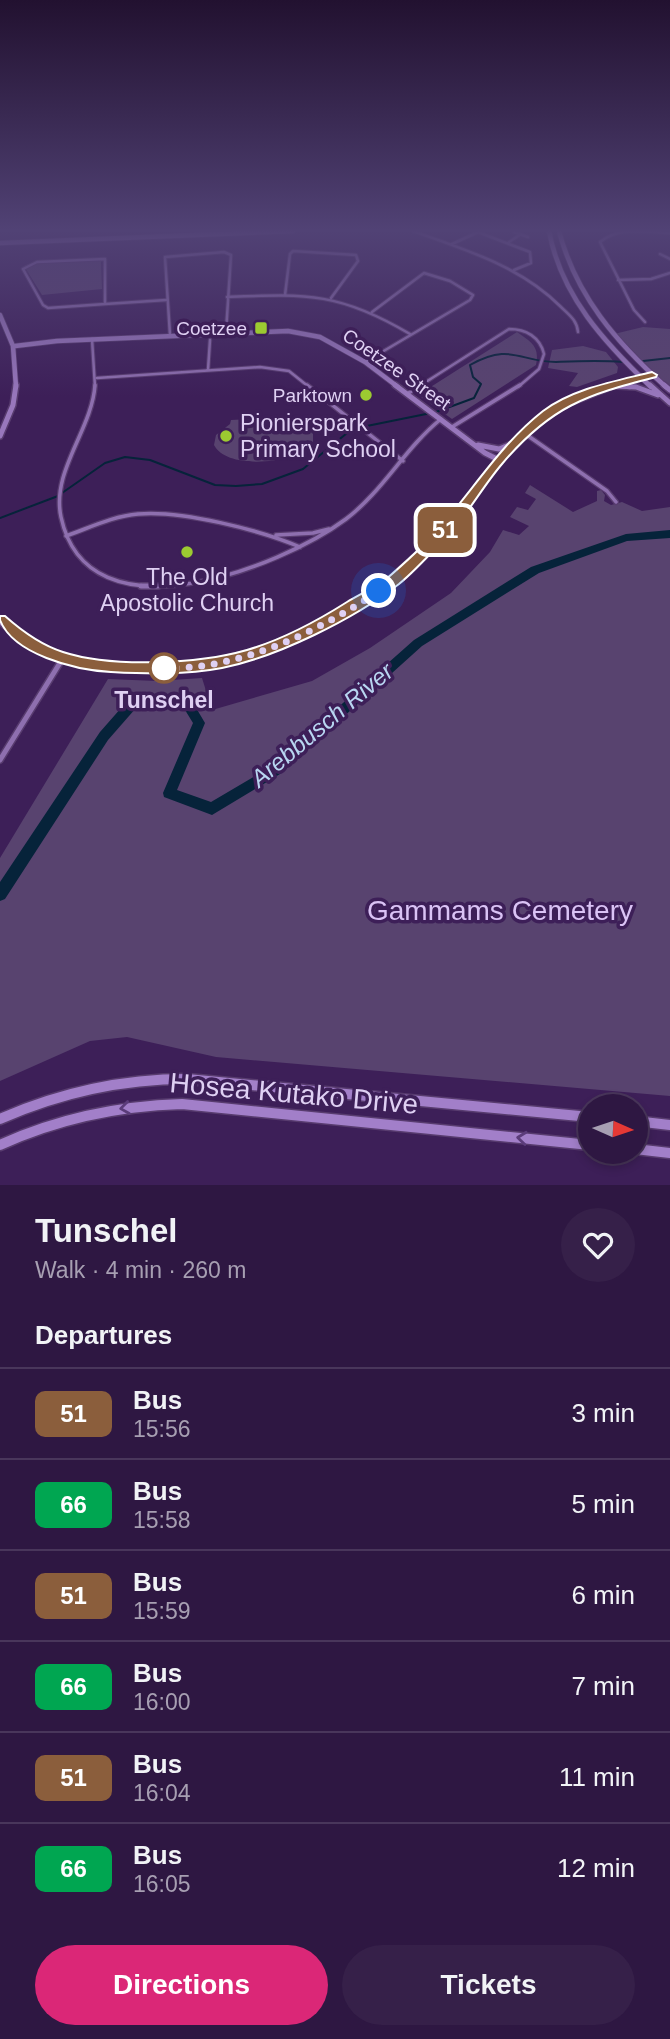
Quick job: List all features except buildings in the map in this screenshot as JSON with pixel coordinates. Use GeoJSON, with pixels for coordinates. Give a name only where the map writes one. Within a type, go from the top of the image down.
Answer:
{"type":"FeatureCollection","features":[{"type":"Feature","properties":{"kind":"main road","name":"Hosea Kutako Drive"},"geometry":{"type":"LineString","coordinates":[[0,1119],[84,1088],[166,1078],[215,1080],[578,1116]]}},
{"type":"Feature","properties":{"kind":"main road","name":"Hosea Kutako Drive"},"geometry":{"type":"LineString","coordinates":[[0,1145],[36,1128],[78,1115],[147,1105],[182,1104],[578,1144]]}},
{"type":"Feature","properties":{"kind":"main road"},"geometry":{"type":"LineString","coordinates":[[648,1122],[670,1125]]}},
{"type":"Feature","properties":{"kind":"main road"},"geometry":{"type":"LineString","coordinates":[[648,1150],[670,1153]]}},
{"type":"Feature","properties":{"kind":"street"},"geometry":{"type":"LineString","coordinates":[[33,286],[45,307],[166,300]]}},
{"type":"Feature","properties":{"kind":"street"},"geometry":{"type":"LineString","coordinates":[[105,286],[105,305]]}},
{"type":"Feature","properties":{"kind":"street"},"geometry":{"type":"LineString","coordinates":[[166,286],[170,335]]}},
{"type":"Feature","properties":{"kind":"street"},"geometry":{"type":"LineString","coordinates":[[226,332],[228,286]]}},
{"type":"Feature","properties":{"kind":"street"},"geometry":{"type":"LineString","coordinates":[[285,295],[286,286]]}},
{"type":"Feature","properties":{"kind":"street"},"geometry":{"type":"LineString","coordinates":[[331,298],[340,286]]}},
{"type":"Feature","properties":{"kind":"street"},"geometry":{"type":"LineString","coordinates":[[372,313],[407,286]]}},
{"type":"Feature","properties":{"kind":"street"},"geometry":{"type":"LineString","coordinates":[[365,362],[470,300],[473,295],[457,286]]}},
{"type":"Feature","properties":{"kind":"street"},"geometry":{"type":"LineString","coordinates":[[540,286],[577,323],[578,332]]}},
{"type":"Feature","properties":{"kind":"street"},"geometry":{"type":"LineString","coordinates":[[568,286],[618,353],[670,403]]}},
{"type":"Feature","properties":{"kind":"street"},"geometry":{"type":"LineString","coordinates":[[580,286],[630,352],[670,390]]}},
{"type":"Feature","properties":{"kind":"street"},"geometry":{"type":"LineString","coordinates":[[621,286],[636,313],[645,322]]}},
{"type":"Feature","properties":{"kind":"street"},"geometry":{"type":"LineString","coordinates":[[227,297],[285,295],[331,298],[372,313],[410,334]]}},
{"type":"Feature","properties":{"kind":"street"},"geometry":{"type":"LineString","coordinates":[[0,315],[14,343],[18,373],[15,398],[0,436]]}},
{"type":"Feature","properties":{"kind":"street"},"geometry":{"type":"LineString","coordinates":[[407,394],[509,329],[523,329],[540,343],[545,351],[540,368],[452,428]]}},
{"type":"Feature","properties":{"kind":"street","name":"Coetzee Street"},"geometry":{"type":"LineString","coordinates":[[14,343],[226,332],[304,333],[338,344],[485,453],[499,460]]}},
{"type":"Feature","properties":{"kind":"street"},"geometry":{"type":"LineString","coordinates":[[92,340],[97,377],[89,413],[64,480],[59,503],[66,536],[82,562],[93,570],[124,583],[144,586],[198,583],[252,568],[300,547],[332,528],[366,501],[441,419]]}},
{"type":"Feature","properties":{"kind":"street"},"geometry":{"type":"LineString","coordinates":[[208,370],[210,340]]}},
{"type":"Feature","properties":{"kind":"street"},"geometry":{"type":"LineString","coordinates":[[16,354],[29,343]]}},
{"type":"Feature","properties":{"kind":"street"},"geometry":{"type":"LineString","coordinates":[[613,384],[628,375],[629,365]]}},
{"type":"Feature","properties":{"kind":"street"},"geometry":{"type":"LineString","coordinates":[[97,377],[270,367],[289,371],[403,461]]}},
{"type":"Feature","properties":{"kind":"street"},"geometry":{"type":"LineString","coordinates":[[0,620],[22,639],[63,658],[99,665],[167,668],[220,662],[271,647],[345,612],[394,580],[445,530],[492,468],[524,433],[556,408],[613,384],[652,375]]}},
{"type":"Feature","properties":{"kind":"street"},"geometry":{"type":"LineString","coordinates":[[602,388],[636,387],[663,397]]}},
{"type":"Feature","properties":{"kind":"street"},"geometry":{"type":"LineString","coordinates":[[524,433],[598,485],[616,502]]}},
{"type":"Feature","properties":{"kind":"street"},"geometry":{"type":"LineString","coordinates":[[476,445],[499,449],[517,441]]}},
{"type":"Feature","properties":{"kind":"street"},"geometry":{"type":"LineString","coordinates":[[485,453],[492,461],[492,468]]}},
{"type":"Feature","properties":{"kind":"street"},"geometry":{"type":"LineString","coordinates":[[66,536],[117,519],[146,513],[272,535],[313,533],[332,528]]}},
{"type":"Feature","properties":{"kind":"street"},"geometry":{"type":"LineString","coordinates":[[272,535],[300,547]]}},
{"type":"Feature","properties":{"kind":"street"},"geometry":{"type":"LineString","coordinates":[[0,761],[63,658]]}},
{"type":"Feature","properties":{"kind":"street"},"geometry":{"type":"LineString","coordinates":[[0,743],[9,747]]}},
{"type":"Feature","properties":{"kind":"green space"},"geometry":{"type":"Polygon","coordinates":[[[37,286],[102,286],[102,289],[42,295],[37,286]]]}},
{"type":"Feature","properties":{"kind":"green space"},"geometry":{"type":"Polygon","coordinates":[[[643,327],[670,329],[670,390],[614,334],[643,327]]]}},
{"type":"Feature","properties":{"kind":"green space"},"geometry":{"type":"Polygon","coordinates":[[[517,332],[535,349],[536,365],[452,419],[418,395],[517,332]]]}},
{"type":"Feature","properties":{"kind":"green space"},"geometry":{"type":"Polygon","coordinates":[[[583,346],[606,352],[618,367],[617,373],[577,387],[569,386],[578,373],[548,368],[552,350],[583,346]]]}},
{"type":"Feature","properties":{"kind":"green space"},"geometry":{"type":"Polygon","coordinates":[[[310,416],[311,420],[301,421],[313,432],[313,442],[305,450],[293,455],[263,462],[247,461],[233,459],[221,453],[214,445],[216,435],[230,424],[231,420],[310,416]]]}},
{"type":"Feature","properties":{"kind":"green space","name":"Gammams Cemetery"},"geometry":{"type":"Polygon","coordinates":[[[530,485],[573,512],[597,501],[597,491],[601,490],[605,495],[604,501],[611,505],[622,502],[642,511],[670,507],[670,1096],[216,1057],[127,1037],[90,1041],[0,1081],[0,858],[108,679],[157,681],[202,678],[212,710],[312,681],[370,648],[451,593],[490,552],[503,530],[519,535],[529,526],[510,517],[517,507],[528,510],[536,499],[525,493],[530,485]]]}},
{"type":"Feature","properties":{"kind":"waterway"},"geometry":{"type":"LineString","coordinates":[[436,412],[474,398],[481,384],[473,377],[470,365],[484,358],[505,354],[556,362],[623,362]]}},
{"type":"Feature","properties":{"kind":"waterway"},"geometry":{"type":"LineString","coordinates":[[643,361],[670,358]]}},
{"type":"Feature","properties":{"kind":"waterway"},"geometry":{"type":"LineString","coordinates":[[62,493],[105,463],[125,457],[150,460],[215,485],[262,484],[303,469],[352,429],[431,413]]}},
{"type":"Feature","properties":{"kind":"waterway"},"geometry":{"type":"LineString","coordinates":[[0,518],[58,496]]}},
{"type":"Feature","properties":{"kind":"waterway","name":"Arebbusch River"},"geometry":{"type":"LineString","coordinates":[[0,894],[104,736],[133,703],[185,700],[199,723],[169,793],[212,809],[276,770],[418,643],[535,570],[626,538],[670,534]]}},
{"type":"Feature","properties":{"kind":"bus line","name":"51"},"geometry":{"type":"LineString","coordinates":[[0,620],[22,639],[46,651],[63,658],[99,665],[167,668],[220,662],[251,655],[328,621],[394,580],[445,530],[499,460],[524,433],[548,413],[574,398],[613,384],[652,375]]}},
{"type":"Feature","properties":{"kind":"place","name":"Coetzee"},"geometry":{"type":"Point","coordinates":[261,328]}},
{"type":"Feature","properties":{"kind":"place","name":"Parktown"},"geometry":{"type":"Point","coordinates":[366,395]}},
{"type":"Feature","properties":{"kind":"place","name":"Pionierspark Primary School"},"geometry":{"type":"Point","coordinates":[226,436]}},
{"type":"Feature","properties":{"kind":"place","name":"The Old Apostolic Church"},"geometry":{"type":"Point","coordinates":[187,552]}},
{"type":"Feature","properties":{"kind":"place","name":"Tunschel"},"geometry":{"type":"Point","coordinates":[164,668]}},
{"type":"Feature","properties":{"kind":"route"},"geometry":{"type":"LineString","coordinates":[[164,668],[220,662],[251,655],[328,621],[379,591]]}}]}
